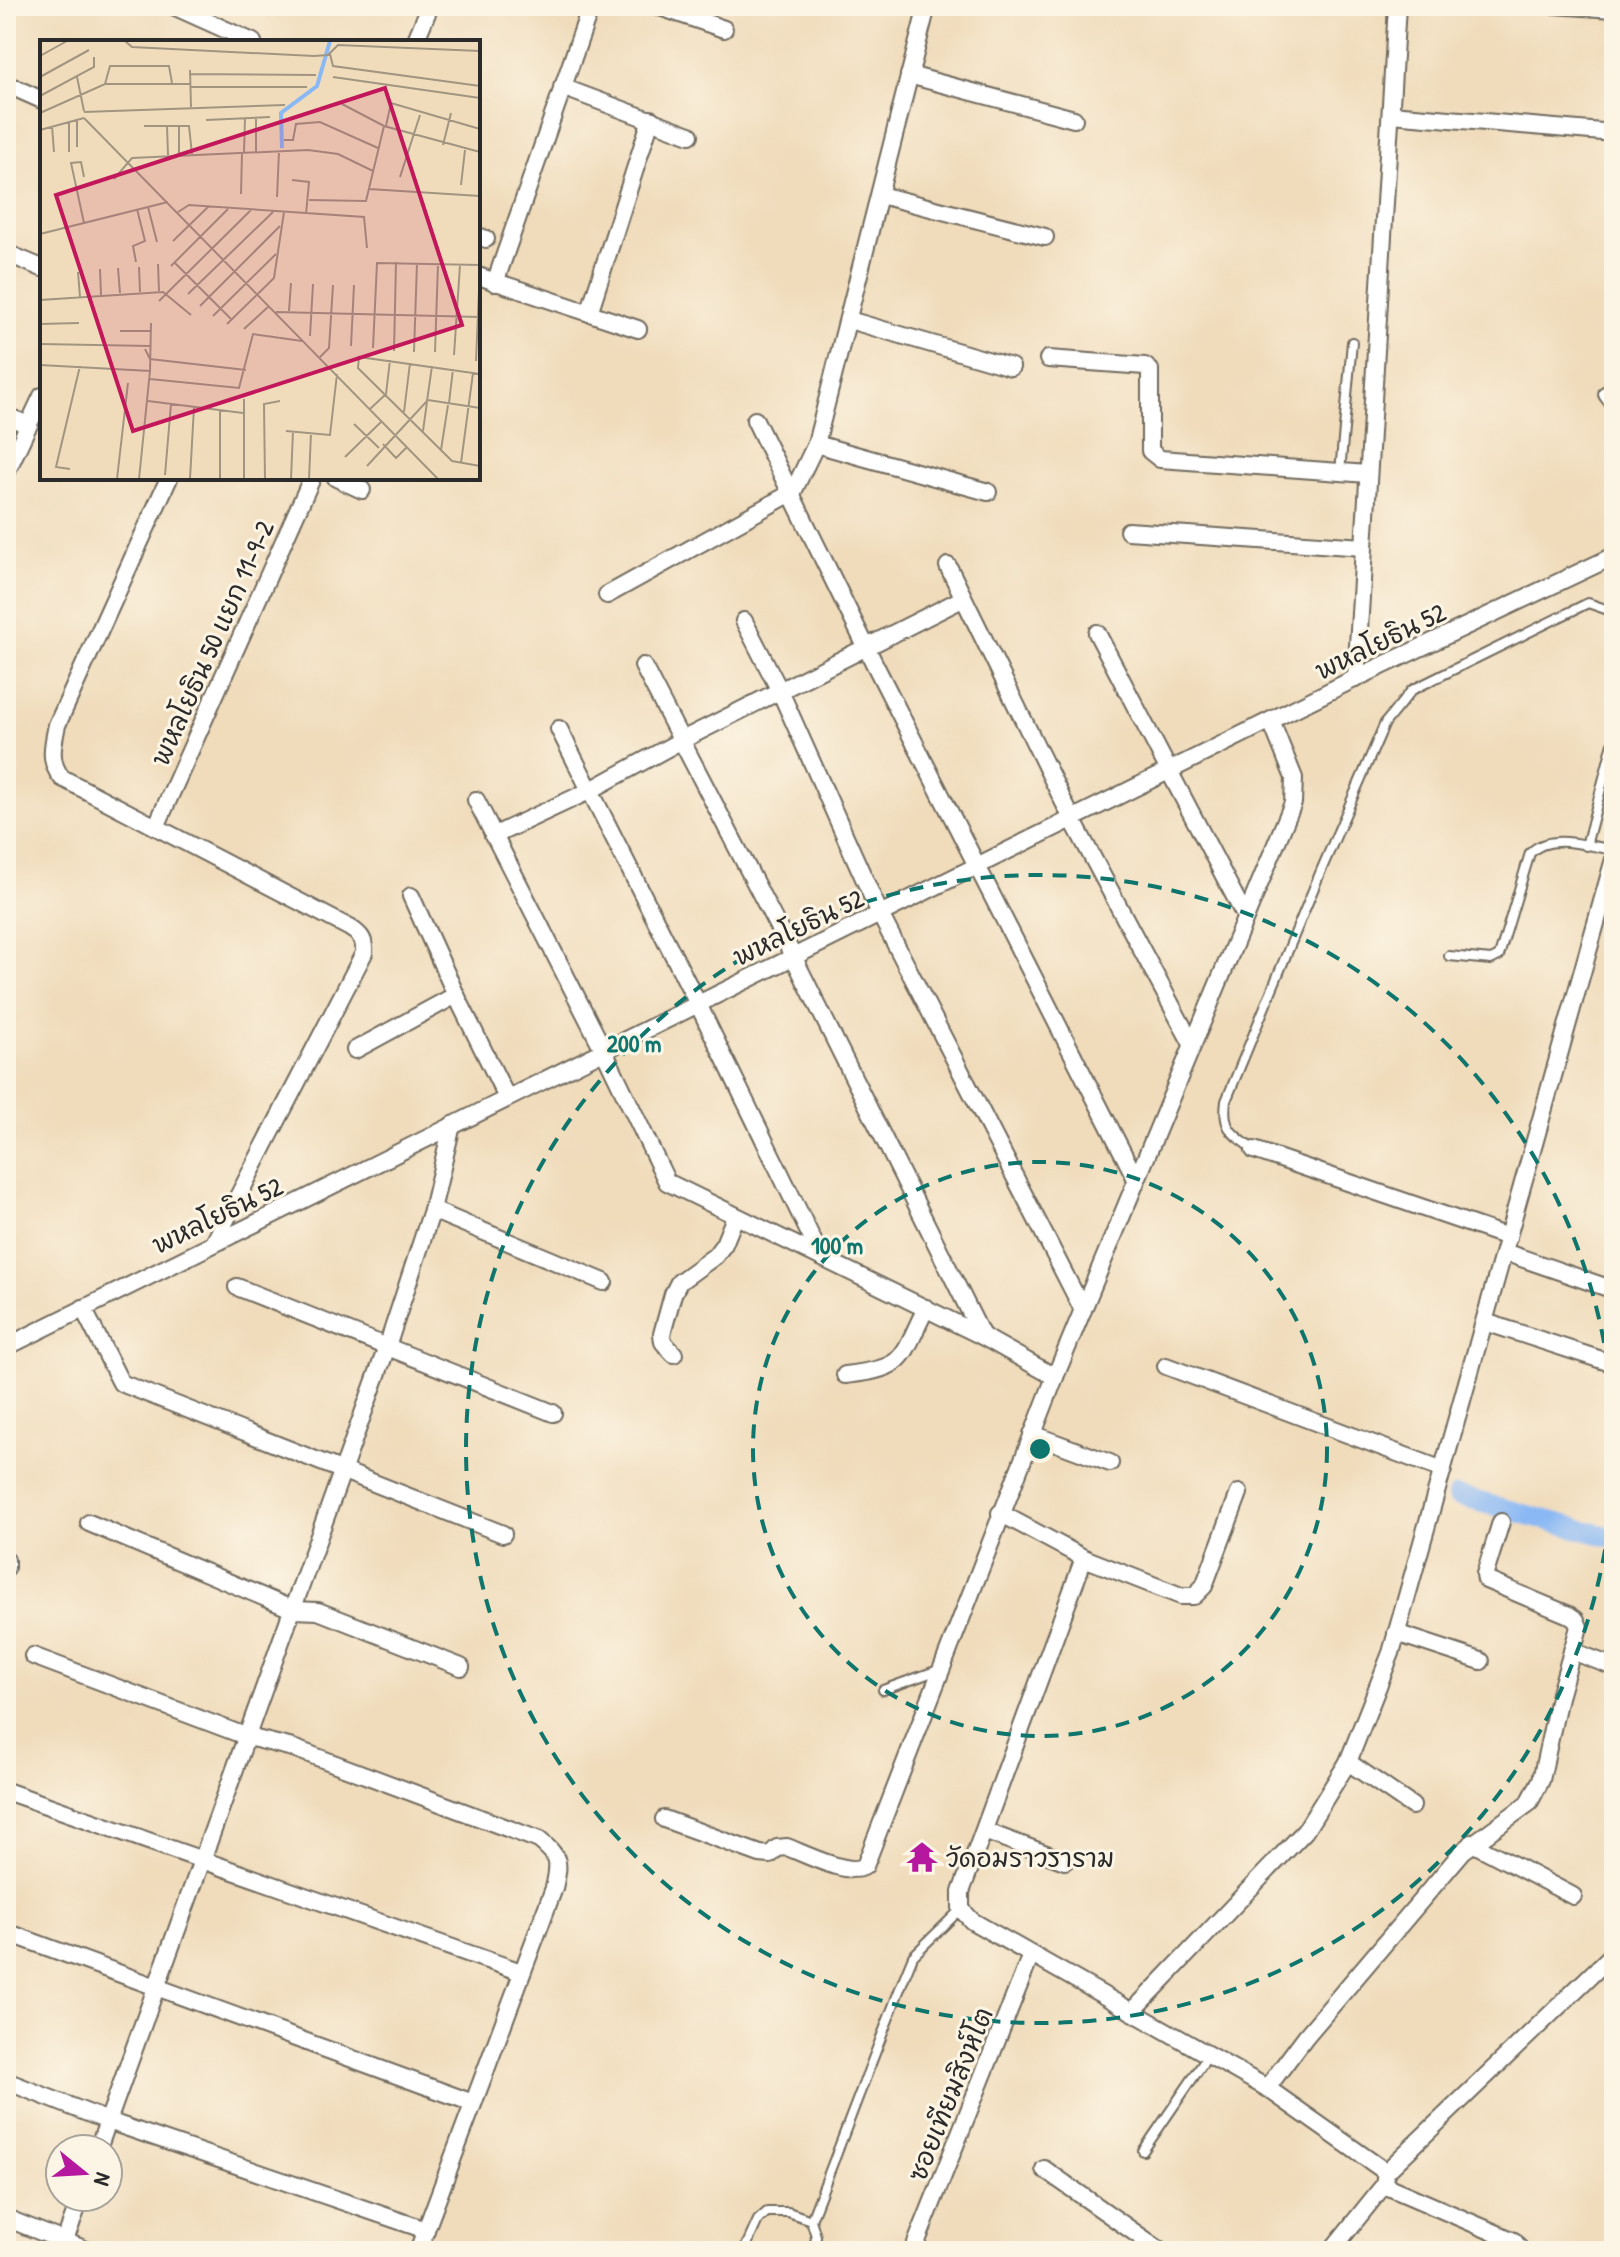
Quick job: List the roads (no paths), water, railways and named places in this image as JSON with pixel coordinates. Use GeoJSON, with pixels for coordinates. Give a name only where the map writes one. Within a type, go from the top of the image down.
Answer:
{"type":"FeatureCollection","features":[{"type":"Feature","properties":{"kind":"street"},"geometry":{"type":"LineString","coordinates":[[173,6],[249,40]]}},
{"type":"Feature","properties":{"kind":"street"},"geometry":{"type":"LineString","coordinates":[[416,40],[430,6]]}},
{"type":"Feature","properties":{"kind":"street"},"geometry":{"type":"LineString","coordinates":[[495,283],[591,6]]}},
{"type":"Feature","properties":{"kind":"street"},"geometry":{"type":"LineString","coordinates":[[657,6],[724,29]]}},
{"type":"Feature","properties":{"kind":"street"},"geometry":{"type":"LineString","coordinates":[[607,595],[793,492],[816,444],[927,6]]}},
{"type":"Feature","properties":{"kind":"street"},"geometry":{"type":"LineString","coordinates":[[1356,679],[1397,6]]}},
{"type":"Feature","properties":{"kind":"street"},"geometry":{"type":"LineString","coordinates":[[909,75],[1074,119]]}},
{"type":"Feature","properties":{"kind":"street"},"geometry":{"type":"LineString","coordinates":[[6,84],[40,99]]}},
{"type":"Feature","properties":{"kind":"street"},"geometry":{"type":"LineString","coordinates":[[562,87],[690,135]]}},
{"type":"Feature","properties":{"kind":"street"},"geometry":{"type":"LineString","coordinates":[[1391,114],[1614,133]]}},
{"type":"Feature","properties":{"kind":"street"},"geometry":{"type":"LineString","coordinates":[[589,313],[651,119]]}},
{"type":"Feature","properties":{"kind":"street"},"geometry":{"type":"LineString","coordinates":[[880,195],[1045,237]]}},
{"type":"Feature","properties":{"kind":"street"},"geometry":{"type":"LineString","coordinates":[[6,253],[40,267]]}},
{"type":"Feature","properties":{"kind":"street"},"geometry":{"type":"LineString","coordinates":[[480,277],[638,329]]}},
{"type":"Feature","properties":{"kind":"street"},"geometry":{"type":"LineString","coordinates":[[849,320],[1011,367]]}},
{"type":"Feature","properties":{"kind":"street"},"geometry":{"type":"LineString","coordinates":[[1048,359],[1145,366],[1150,370],[1150,451],[1160,459],[1368,474]]}},
{"type":"Feature","properties":{"kind":"street"},"geometry":{"type":"LineString","coordinates":[[6,473],[40,400]]}},
{"type":"Feature","properties":{"kind":"street"},"geometry":{"type":"LineString","coordinates":[[6,416],[29,425]]}},
{"type":"Feature","properties":{"kind":"street"},"geometry":{"type":"LineString","coordinates":[[755,420],[793,492],[813,541],[867,649],[1136,1179]]}},
{"type":"Feature","properties":{"kind":"street"},"geometry":{"type":"LineString","coordinates":[[816,444],[988,492]]}},
{"type":"Feature","properties":{"kind":"street"},"geometry":{"type":"LineString","coordinates":[[168,480],[57,725],[53,745],[54,767],[62,778],[359,933],[365,946],[214,1243]]}},
{"type":"Feature","properties":{"kind":"street","name":"พหลโยธิน 50 แยก 11-9-2"},"geometry":{"type":"LineString","coordinates":[[156,827],[311,480]]}},
{"type":"Feature","properties":{"kind":"street"},"geometry":{"type":"LineString","coordinates":[[340,480],[362,490]]}},
{"type":"Feature","properties":{"kind":"street"},"geometry":{"type":"LineString","coordinates":[[1128,531],[1364,547]]}},
{"type":"Feature","properties":{"kind":"street","name":"พหลโยธิน 52"},"geometry":{"type":"LineString","coordinates":[[6,1347],[1168,771],[1614,556]]}},
{"type":"Feature","properties":{"kind":"street"},"geometry":{"type":"LineString","coordinates":[[948,566],[1072,819],[1192,1044]]}},
{"type":"Feature","properties":{"kind":"street"},"geometry":{"type":"LineString","coordinates":[[493,836],[589,791],[682,740],[962,599]]}},
{"type":"Feature","properties":{"kind":"street"},"geometry":{"type":"LineString","coordinates":[[744,621],[780,691],[880,914],[1083,1310]]}},
{"type":"Feature","properties":{"kind":"street"},"geometry":{"type":"LineString","coordinates":[[1097,633],[1245,916]]}},
{"type":"Feature","properties":{"kind":"street"},"geometry":{"type":"LineString","coordinates":[[643,666],[793,956],[982,1336]]}},
{"type":"Feature","properties":{"kind":"street"},"geometry":{"type":"LineString","coordinates":[[664,1819],[760,1854],[770,1855],[777,1848],[787,1847],[848,1869],[859,1871],[865,1866],[1000,1513],[1293,803],[1294,778],[1271,721]]}},
{"type":"Feature","properties":{"kind":"street"},"geometry":{"type":"LineString","coordinates":[[559,729],[820,1255]]}},
{"type":"Feature","properties":{"kind":"street"},"geometry":{"type":"LineString","coordinates":[[476,800],[667,1182],[982,1336],[1055,1377]]}},
{"type":"Feature","properties":{"kind":"street"},"geometry":{"type":"LineString","coordinates":[[1132,2012],[1305,1831],[1348,1762],[1391,1653],[1614,859]]}},
{"type":"Feature","properties":{"kind":"street"},"geometry":{"type":"LineString","coordinates":[[411,896],[507,1098]]}},
{"type":"Feature","properties":{"kind":"street"},"geometry":{"type":"LineString","coordinates":[[1597,921],[1614,926]]}},
{"type":"Feature","properties":{"kind":"street"},"geometry":{"type":"LineString","coordinates":[[355,1050],[456,995]]}},
{"type":"Feature","properties":{"kind":"street"},"geometry":{"type":"LineString","coordinates":[[104,2133],[344,1472],[432,1210],[452,1125]]}},
{"type":"Feature","properties":{"kind":"street"},"geometry":{"type":"LineString","coordinates":[[1254,1150],[1506,1244],[1614,1290]]}},
{"type":"Feature","properties":{"kind":"street"},"geometry":{"type":"LineString","coordinates":[[432,1210],[604,1282]]}},
{"type":"Feature","properties":{"kind":"street"},"geometry":{"type":"LineString","coordinates":[[674,1354],[663,1342],[662,1334],[673,1294],[679,1282],[715,1256],[724,1244],[735,1217]]}},
{"type":"Feature","properties":{"kind":"street"},"geometry":{"type":"LineString","coordinates":[[237,1287],[553,1413]]}},
{"type":"Feature","properties":{"kind":"street"},"geometry":{"type":"LineString","coordinates":[[83,1308],[121,1383],[503,1534]]}},
{"type":"Feature","properties":{"kind":"street"},"geometry":{"type":"LineString","coordinates":[[845,1375],[880,1371],[893,1366],[902,1357],[926,1308]]}},
{"type":"Feature","properties":{"kind":"street"},"geometry":{"type":"LineString","coordinates":[[1485,1322],[1614,1364]]}},
{"type":"Feature","properties":{"kind":"street"},"geometry":{"type":"LineString","coordinates":[[1166,1366],[1443,1470]]}},
{"type":"Feature","properties":{"kind":"street"},"geometry":{"type":"LineString","coordinates":[[1032,1434],[1110,1463]]}},
{"type":"Feature","properties":{"kind":"street"},"geometry":{"type":"LineString","coordinates":[[1000,1513],[1084,1558],[1181,1596],[1194,1596],[1204,1586],[1239,1493]]}},
{"type":"Feature","properties":{"kind":"street"},"geometry":{"type":"LineString","coordinates":[[1267,2088],[1315,2024],[1463,1851],[1529,1803],[1541,1780],[1579,1627],[1576,1620],[1486,1580],[1485,1574],[1501,1522]]}},
{"type":"Feature","properties":{"kind":"street"},"geometry":{"type":"LineString","coordinates":[[89,1523],[294,1610],[318,1611],[461,1667]]}},
{"type":"Feature","properties":{"kind":"street"},"geometry":{"type":"LineString","coordinates":[[1084,1558],[961,1892],[961,1909],[972,1921],[1267,2088],[1385,2179],[1514,2241],[1521,2251]]}},
{"type":"Feature","properties":{"kind":"street"},"geometry":{"type":"LineString","coordinates":[[6,1560],[6,1568]]}},
{"type":"Feature","properties":{"kind":"street"},"geometry":{"type":"LineString","coordinates":[[1396,1633],[1481,1661]]}},
{"type":"Feature","properties":{"kind":"street"},"geometry":{"type":"LineString","coordinates":[[1572,1651],[1614,1667]]}},
{"type":"Feature","properties":{"kind":"street"},"geometry":{"type":"LineString","coordinates":[[33,1656],[248,1737],[293,1748],[539,1840],[554,1852],[559,1868],[554,1888],[418,2251]]}},
{"type":"Feature","properties":{"kind":"street"},"geometry":{"type":"LineString","coordinates":[[1348,1762],[1412,1806]]}},
{"type":"Feature","properties":{"kind":"street"},"geometry":{"type":"LineString","coordinates":[[6,1791],[521,1972]]}},
{"type":"Feature","properties":{"kind":"street"},"geometry":{"type":"LineString","coordinates":[[984,1831],[1065,1861]]}},
{"type":"Feature","properties":{"kind":"street"},"geometry":{"type":"LineString","coordinates":[[1472,1843],[1573,1896]]}},
{"type":"Feature","properties":{"kind":"street"},"geometry":{"type":"LineString","coordinates":[[6,1932],[473,2103]]}},
{"type":"Feature","properties":{"kind":"street"},"geometry":{"type":"LineString","coordinates":[[1331,2251],[1385,2179],[1613,1954]]}},
{"type":"Feature","properties":{"kind":"street","name":"ซอยเทียมสิงห์โต"},"geometry":{"type":"LineString","coordinates":[[913,2251],[1031,1955]]}},
{"type":"Feature","properties":{"kind":"street"},"geometry":{"type":"LineString","coordinates":[[6,2081],[108,2121],[426,2230]]}},
{"type":"Feature","properties":{"kind":"street"},"geometry":{"type":"LineString","coordinates":[[1044,2169],[1161,2251]]}},
{"type":"Feature","properties":{"kind":"street"},"geometry":{"type":"LineString","coordinates":[[63,2246],[75,2213]]}},
{"type":"Feature","properties":{"kind":"street"},"geometry":{"type":"LineString","coordinates":[[6,2218],[63,2246],[89,2251]]}},
{"type":"Feature","properties":{"kind":"lane"},"geometry":{"type":"LineString","coordinates":[[1508,6],[1614,13]]}},
{"type":"Feature","properties":{"kind":"lane"},"geometry":{"type":"LineString","coordinates":[[1340,472],[1352,342]]}},
{"type":"Feature","properties":{"kind":"lane"},"geometry":{"type":"LineString","coordinates":[[1254,1150],[1231,1132],[1224,1119],[1226,1101],[1385,723],[1412,690],[1588,603],[1614,612]]}},
{"type":"Feature","properties":{"kind":"lane"},"geometry":{"type":"LineString","coordinates":[[1586,846],[1614,739]]}},
{"type":"Feature","properties":{"kind":"lane"},"geometry":{"type":"LineString","coordinates":[[1449,956],[1491,960],[1499,956],[1530,853],[1538,845],[1548,841],[1614,850]]}},
{"type":"Feature","properties":{"kind":"lane"},"geometry":{"type":"LineString","coordinates":[[883,1690],[941,1669]]}},
{"type":"Feature","properties":{"kind":"lane"},"geometry":{"type":"LineString","coordinates":[[814,2251],[816,2236],[811,2220],[913,1956],[961,1909]]}},
{"type":"Feature","properties":{"kind":"lane"},"geometry":{"type":"LineString","coordinates":[[1143,2151],[1209,2055]]}},
{"type":"Feature","properties":{"kind":"lane"},"geometry":{"type":"LineString","coordinates":[[744,2251],[758,2220],[767,2212],[788,2212],[811,2220]]}},
{"type":"Feature","properties":{"kind":"waterway"},"geometry":{"type":"LineString","coordinates":[[1457,1496],[1614,1538]]}},
{"type":"Feature","properties":{"kind":"place","name":"วัดอมราวราราม"},"geometry":{"type":"Point","coordinates":[922,1857]}}]}
